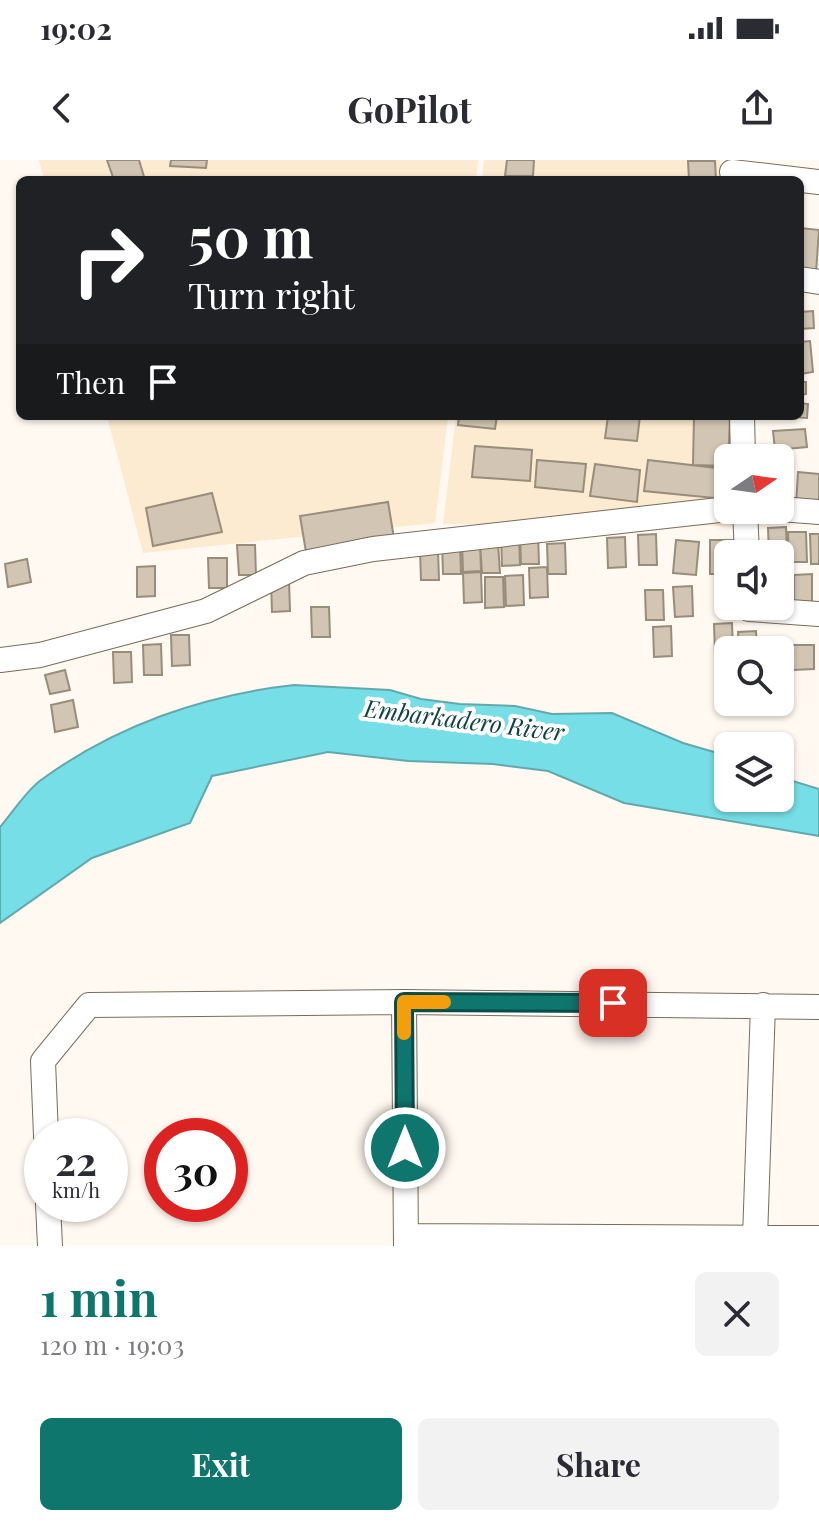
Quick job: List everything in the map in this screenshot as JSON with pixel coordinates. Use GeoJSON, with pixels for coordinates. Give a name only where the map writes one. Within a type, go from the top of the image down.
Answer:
{"type":"FeatureCollection","features":[{"type":"Feature","properties":{"kind":"street"},"geometry":{"type":"LineString","coordinates":[[732,171],[772,176]]}},
{"type":"Feature","properties":{"kind":"street"},"geometry":{"type":"LineString","coordinates":[[742,420],[743,444]]}},
{"type":"Feature","properties":{"kind":"street"},"geometry":{"type":"LineString","coordinates":[[794,510],[819,512]]}},
{"type":"Feature","properties":{"kind":"street"},"geometry":{"type":"LineString","coordinates":[[0,660],[40,655],[206,611],[304,563],[359,552],[714,511]]}},
{"type":"Feature","properties":{"kind":"street"},"geometry":{"type":"LineString","coordinates":[[794,612],[819,614]]}},
{"type":"Feature","properties":{"kind":"street"},"geometry":{"type":"LineString","coordinates":[[404,1002],[406,1241],[752,1242],[819,1238]]}},
{"type":"Feature","properties":{"kind":"street"},"geometry":{"type":"LineString","coordinates":[[45,1118],[43,1061],[89,1005],[404,1002],[819,1007]]}},
{"type":"Feature","properties":{"kind":"street"},"geometry":{"type":"LineString","coordinates":[[752,1242],[763,1005]]}},
{"type":"Feature","properties":{"kind":"street"},"geometry":{"type":"LineString","coordinates":[[49,1222],[50,1246]]}},
{"type":"Feature","properties":{"kind":"shaded area"},"geometry":{"type":"Polygon","coordinates":[[[39,160],[478,160],[476,176],[43,176],[39,160]]]}},
{"type":"Feature","properties":{"kind":"shaded area"},"geometry":{"type":"Polygon","coordinates":[[[484,160],[720,160],[721,176],[482,176],[484,160]]]}},
{"type":"Feature","properties":{"kind":"shaded area"},"geometry":{"type":"Polygon","coordinates":[[[108,420],[448,420],[435,523],[143,553],[108,420]]]}},
{"type":"Feature","properties":{"kind":"shaded area"},"geometry":{"type":"Polygon","coordinates":[[[456,420],[730,420],[731,444],[714,444],[714,524],[734,526],[443,524],[456,420]]]}},
{"type":"Feature","properties":{"kind":"water","name":"Embarkadero River"},"geometry":{"type":"Polygon","coordinates":[[[294,685],[390,690],[421,699],[515,706],[552,714],[612,713],[683,743],[714,752],[714,812],[794,812],[794,781],[819,789],[819,836],[624,803],[548,771],[328,752],[212,776],[190,823],[92,858],[0,923],[0,827],[41,780],[99,744],[161,716],[226,696],[294,685]]]}},
{"type":"Feature","properties":{"kind":"building"},"geometry":{"type":"Polygon","coordinates":[[[107,160],[139,160],[144,176],[113,176],[107,160]]]}},
{"type":"Feature","properties":{"kind":"building"},"geometry":{"type":"Polygon","coordinates":[[[171,160],[207,160],[206,168],[170,166],[171,160]]]}},
{"type":"Feature","properties":{"kind":"building"},"geometry":{"type":"Polygon","coordinates":[[[507,160],[534,160],[533,176],[505,176],[507,160]]]}},
{"type":"Feature","properties":{"kind":"building"},"geometry":{"type":"Polygon","coordinates":[[[688,161],[715,161],[716,176],[689,176],[688,161]]]}},
{"type":"Feature","properties":{"kind":"building"},"geometry":{"type":"Polygon","coordinates":[[[804,228],[819,230],[816,273],[804,272],[804,228]]]}},
{"type":"Feature","properties":{"kind":"building"},"geometry":{"type":"Polygon","coordinates":[[[813,311],[814,328],[804,329],[804,312],[813,311]]]}},
{"type":"Feature","properties":{"kind":"building"},"geometry":{"type":"Polygon","coordinates":[[[810,341],[813,372],[804,373],[804,342],[810,341]]]}},
{"type":"Feature","properties":{"kind":"building"},"geometry":{"type":"Polygon","coordinates":[[[804,404],[808,404],[807,418],[804,418],[804,404]]]}},
{"type":"Feature","properties":{"kind":"building"},"geometry":{"type":"Polygon","coordinates":[[[459,420],[496,420],[495,429],[458,425],[459,420]]]}},
{"type":"Feature","properties":{"kind":"building"},"geometry":{"type":"Polygon","coordinates":[[[607,420],[640,420],[637,441],[605,438],[607,420]]]}},
{"type":"Feature","properties":{"kind":"building"},"geometry":{"type":"Polygon","coordinates":[[[694,420],[730,420],[729,444],[714,444],[714,466],[693,465],[694,420]]]}},
{"type":"Feature","properties":{"kind":"building"},"geometry":{"type":"Polygon","coordinates":[[[805,429],[807,447],[794,448],[794,444],[774,444],[773,431],[805,429]]]}},
{"type":"Feature","properties":{"kind":"building"},"geometry":{"type":"Polygon","coordinates":[[[475,446],[532,450],[530,481],[472,477],[475,446]]]}},
{"type":"Feature","properties":{"kind":"building"},"geometry":{"type":"Polygon","coordinates":[[[537,460],[586,464],[583,492],[535,487],[537,460]]]}},
{"type":"Feature","properties":{"kind":"building"},"geometry":{"type":"Polygon","coordinates":[[[648,460],[714,468],[714,498],[644,491],[648,460]]]}},
{"type":"Feature","properties":{"kind":"building"},"geometry":{"type":"Polygon","coordinates":[[[595,464],[640,470],[637,502],[590,496],[595,464]]]}},
{"type":"Feature","properties":{"kind":"building"},"geometry":{"type":"Polygon","coordinates":[[[798,472],[819,474],[819,507],[796,505],[798,472]]]}},
{"type":"Feature","properties":{"kind":"building"},"geometry":{"type":"Polygon","coordinates":[[[212,493],[222,532],[153,546],[146,508],[212,493]]]}},
{"type":"Feature","properties":{"kind":"building"},"geometry":{"type":"Polygon","coordinates":[[[388,502],[395,544],[307,558],[300,516],[388,502]]]}},
{"type":"Feature","properties":{"kind":"building"},"geometry":{"type":"Polygon","coordinates":[[[786,527],[786,540],[768,540],[768,528],[786,527]]]}},
{"type":"Feature","properties":{"kind":"building"},"geometry":{"type":"Polygon","coordinates":[[[788,532],[806,532],[807,562],[794,562],[794,540],[788,540],[788,532]]]}},
{"type":"Feature","properties":{"kind":"building"},"geometry":{"type":"Polygon","coordinates":[[[520,534],[538,534],[539,564],[521,564],[520,534]]]}},
{"type":"Feature","properties":{"kind":"building"},"geometry":{"type":"Polygon","coordinates":[[[656,534],[657,565],[639,565],[638,535],[656,534]]]}},
{"type":"Feature","properties":{"kind":"building"},"geometry":{"type":"Polygon","coordinates":[[[810,534],[819,534],[819,564],[811,564],[810,534]]]}},
{"type":"Feature","properties":{"kind":"building"},"geometry":{"type":"Polygon","coordinates":[[[519,535],[520,565],[502,566],[501,536],[519,535]]]}},
{"type":"Feature","properties":{"kind":"building"},"geometry":{"type":"Polygon","coordinates":[[[625,537],[626,567],[608,568],[607,538],[625,537]]]}},
{"type":"Feature","properties":{"kind":"building"},"geometry":{"type":"Polygon","coordinates":[[[676,540],[699,542],[696,575],[673,573],[676,540]]]}},
{"type":"Feature","properties":{"kind":"building"},"geometry":{"type":"Polygon","coordinates":[[[710,540],[714,540],[714,574],[710,574],[710,540]]]}},
{"type":"Feature","properties":{"kind":"building"},"geometry":{"type":"Polygon","coordinates":[[[480,541],[481,571],[463,572],[462,542],[480,541]]]}},
{"type":"Feature","properties":{"kind":"building"},"geometry":{"type":"Polygon","coordinates":[[[480,543],[498,543],[500,573],[482,573],[480,543]]]}},
{"type":"Feature","properties":{"kind":"building"},"geometry":{"type":"Polygon","coordinates":[[[565,543],[566,574],[548,574],[547,544],[565,543]]]}},
{"type":"Feature","properties":{"kind":"building"},"geometry":{"type":"Polygon","coordinates":[[[442,544],[460,544],[461,574],[443,574],[442,544]]]}},
{"type":"Feature","properties":{"kind":"building"},"geometry":{"type":"Polygon","coordinates":[[[237,545],[255,545],[256,575],[239,575],[237,545]]]}},
{"type":"Feature","properties":{"kind":"building"},"geometry":{"type":"Polygon","coordinates":[[[420,550],[438,550],[439,580],[421,580],[420,550]]]}},
{"type":"Feature","properties":{"kind":"building"},"geometry":{"type":"Polygon","coordinates":[[[208,558],[227,558],[227,588],[209,588],[208,558]]]}},
{"type":"Feature","properties":{"kind":"building"},"geometry":{"type":"Polygon","coordinates":[[[27,559],[31,582],[8,587],[5,564],[27,559]]]}},
{"type":"Feature","properties":{"kind":"building"},"geometry":{"type":"Polygon","coordinates":[[[155,566],[155,596],[137,597],[137,567],[155,566]]]}},
{"type":"Feature","properties":{"kind":"building"},"geometry":{"type":"Polygon","coordinates":[[[547,567],[548,597],[530,598],[529,568],[547,567]]]}},
{"type":"Feature","properties":{"kind":"building"},"geometry":{"type":"Polygon","coordinates":[[[481,572],[482,602],[464,603],[463,573],[481,572]]]}},
{"type":"Feature","properties":{"kind":"building"},"geometry":{"type":"Polygon","coordinates":[[[812,574],[812,604],[794,605],[794,575],[812,574]]]}},
{"type":"Feature","properties":{"kind":"building"},"geometry":{"type":"Polygon","coordinates":[[[523,575],[524,605],[506,606],[505,576],[523,575]]]}},
{"type":"Feature","properties":{"kind":"building"},"geometry":{"type":"Polygon","coordinates":[[[485,577],[503,577],[504,607],[485,608],[485,577]]]}},
{"type":"Feature","properties":{"kind":"building"},"geometry":{"type":"Polygon","coordinates":[[[271,581],[289,581],[290,611],[272,612],[271,581]]]}},
{"type":"Feature","properties":{"kind":"building"},"geometry":{"type":"Polygon","coordinates":[[[692,586],[693,616],[675,617],[673,587],[692,586]]]}},
{"type":"Feature","properties":{"kind":"building"},"geometry":{"type":"Polygon","coordinates":[[[645,590],[663,590],[664,620],[646,620],[645,590]]]}},
{"type":"Feature","properties":{"kind":"building"},"geometry":{"type":"Polygon","coordinates":[[[311,607],[329,607],[330,637],[312,637],[311,607]]]}},
{"type":"Feature","properties":{"kind":"building"},"geometry":{"type":"Polygon","coordinates":[[[732,623],[732,636],[714,636],[714,624],[732,623]]]}},
{"type":"Feature","properties":{"kind":"building"},"geometry":{"type":"Polygon","coordinates":[[[671,626],[672,656],[654,657],[653,627],[671,626]]]}},
{"type":"Feature","properties":{"kind":"building"},"geometry":{"type":"Polygon","coordinates":[[[756,631],[756,636],[738,636],[738,632],[756,631]]]}},
{"type":"Feature","properties":{"kind":"building"},"geometry":{"type":"Polygon","coordinates":[[[171,635],[189,635],[190,665],[172,666],[171,635]]]}},
{"type":"Feature","properties":{"kind":"building"},"geometry":{"type":"Polygon","coordinates":[[[161,644],[162,675],[144,675],[143,645],[161,644]]]}},
{"type":"Feature","properties":{"kind":"building"},"geometry":{"type":"Polygon","coordinates":[[[794,645],[814,645],[814,669],[794,670],[794,645]]]}},
{"type":"Feature","properties":{"kind":"building"},"geometry":{"type":"Polygon","coordinates":[[[113,652],[131,652],[132,682],[114,683],[113,652]]]}},
{"type":"Feature","properties":{"kind":"building"},"geometry":{"type":"Polygon","coordinates":[[[65,670],[70,690],[50,694],[45,675],[65,670]]]}},
{"type":"Feature","properties":{"kind":"building"},"geometry":{"type":"Polygon","coordinates":[[[73,700],[78,727],[55,732],[51,705],[73,700]]]}},
{"type":"Feature","properties":{"kind":"slow traffic"},"geometry":{"type":"LineString","coordinates":[[404,1033],[404,1002],[444,1002]]}},
{"type":"Feature","properties":{"kind":"route"},"geometry":{"type":"LineString","coordinates":[[405,1148],[404,1002],[613,1003]]}}]}
